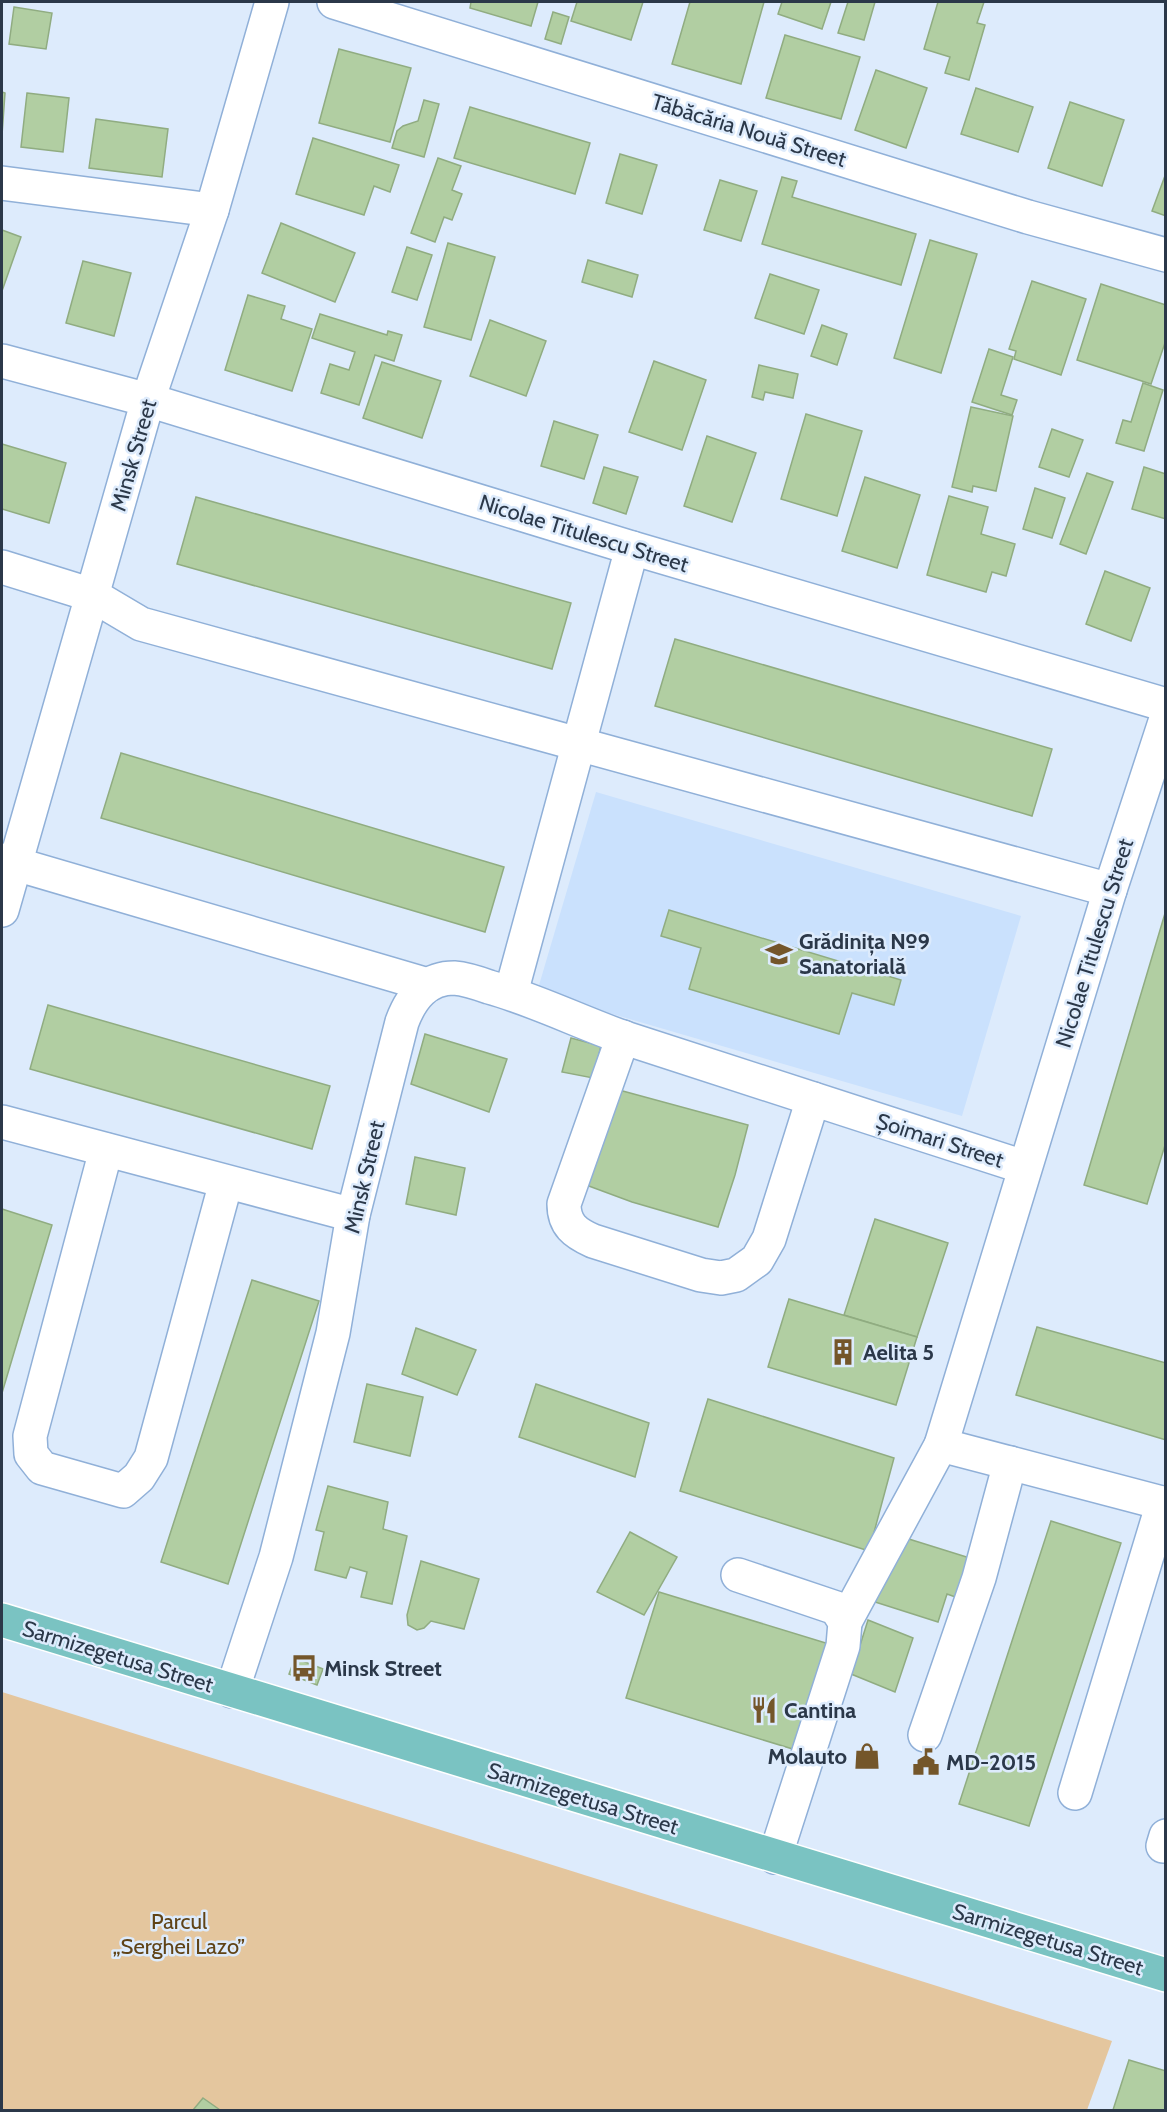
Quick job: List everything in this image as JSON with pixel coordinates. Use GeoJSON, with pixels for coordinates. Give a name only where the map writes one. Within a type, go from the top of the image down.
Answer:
{"type":"FeatureCollection","features":[{"type":"Feature","properties":{"kind":"main road","name":"Sarmizegetusa Street"},"geometry":{"type":"LineString","coordinates":[[2,1620],[1166,1975]]}},
{"type":"Feature","properties":{"kind":"street","name":"Minsk Street"},"geometry":{"type":"LineString","coordinates":[[2,910],[8,862],[92,595],[148,400],[212,210],[272,2]]}},
{"type":"Feature","properties":{"kind":"street","name":"Tăbăcăria Nouă Street"},"geometry":{"type":"LineString","coordinates":[[334,2],[1017,213],[1166,255]]}},
{"type":"Feature","properties":{"kind":"street"},"geometry":{"type":"LineString","coordinates":[[2,183],[212,210]]}},
{"type":"Feature","properties":{"kind":"street","name":"Nicolae Titulescu Street"},"geometry":{"type":"LineString","coordinates":[[2,361],[148,400],[632,548],[1166,705]]}},
{"type":"Feature","properties":{"kind":"street"},"geometry":{"type":"LineString","coordinates":[[511,993],[632,548]]}},
{"type":"Feature","properties":{"kind":"street"},"geometry":{"type":"LineString","coordinates":[[2,567],[92,595],[141,624],[1110,890]]}},
{"type":"Feature","properties":{"kind":"street","name":"Nicolae Titulescu Street"},"geometry":{"type":"LineString","coordinates":[[1024,1167],[1110,890],[1166,720]]}},
{"type":"Feature","properties":{"kind":"street"},"geometry":{"type":"LineString","coordinates":[[8,862],[428,985]]}},
{"type":"Feature","properties":{"kind":"street","name":"Șoimari Street"},"geometry":{"type":"LineString","coordinates":[[428,985],[440,980],[462,979],[511,993],[623,1037],[1024,1167],[941,1445],[845,1622]]}},
{"type":"Feature","properties":{"kind":"street","name":"Minsk Street"},"geometry":{"type":"LineString","coordinates":[[232,1692],[285,1524],[333,1333],[353,1215],[402,1022],[408,1005],[415,995],[428,985]]}},
{"type":"Feature","properties":{"kind":"street"},"geometry":{"type":"LineString","coordinates":[[623,1037],[564,1204],[568,1224],[578,1234],[593,1240],[701,1275],[721,1278],[736,1275],[757,1260],[769,1239],[813,1099]]}},
{"type":"Feature","properties":{"kind":"street"},"geometry":{"type":"LineString","coordinates":[[2,1122],[353,1215]]}},
{"type":"Feature","properties":{"kind":"street"},"geometry":{"type":"LineString","coordinates":[[106,1150],[30,1436],[31,1454],[42,1468],[123,1491],[139,1478],[151,1458],[226,1182]]}},
{"type":"Feature","properties":{"kind":"street"},"geometry":{"type":"LineString","coordinates":[[941,1445],[1164,1504],[1075,1793]]}},
{"type":"Feature","properties":{"kind":"street"},"geometry":{"type":"LineString","coordinates":[[925,1735],[979,1578],[1010,1463]]}},
{"type":"Feature","properties":{"kind":"street"},"geometry":{"type":"LineString","coordinates":[[738,1575],[836,1608],[845,1622],[843,1646],[776,1857]]}},
{"type":"Feature","properties":{"kind":"shaded area","name":"Grădinița №9 Sanatorială"},"geometry":{"type":"Polygon","coordinates":[[[596,792],[1021,916],[962,1116],[537,992],[596,792]]]}},
{"type":"Feature","properties":{"kind":"green space","name":"Parcul „Serghei Lazo”"},"geometry":{"type":"Polygon","coordinates":[[[2,1692],[1112,2041],[1087,2110],[2,2110],[2,1692]]]}},
{"type":"Feature","properties":{"kind":"building"},"geometry":{"type":"Polygon","coordinates":[[[471,2],[538,2],[531,26],[470,8],[471,2]]]}},
{"type":"Feature","properties":{"kind":"building"},"geometry":{"type":"Polygon","coordinates":[[[577,2],[643,2],[631,40],[571,21],[577,2]]]}},
{"type":"Feature","properties":{"kind":"building"},"geometry":{"type":"Polygon","coordinates":[[[690,2],[764,2],[741,84],[672,64],[690,2]]]}},
{"type":"Feature","properties":{"kind":"building"},"geometry":{"type":"Polygon","coordinates":[[[782,2],[831,2],[822,29],[778,14],[782,2]]]}},
{"type":"Feature","properties":{"kind":"building"},"geometry":{"type":"Polygon","coordinates":[[[848,2],[875,2],[864,40],[838,33],[848,2]]]}},
{"type":"Feature","properties":{"kind":"building"},"geometry":{"type":"Polygon","coordinates":[[[938,2],[984,2],[977,23],[985,25],[969,80],[945,73],[950,57],[924,49],[938,2]]]}},
{"type":"Feature","properties":{"kind":"building"},"geometry":{"type":"Polygon","coordinates":[[[14,7],[52,13],[46,49],[9,44],[14,7]]]}},
{"type":"Feature","properties":{"kind":"building"},"geometry":{"type":"Polygon","coordinates":[[[553,12],[569,17],[561,44],[545,39],[553,12]]]}},
{"type":"Feature","properties":{"kind":"building"},"geometry":{"type":"Polygon","coordinates":[[[785,35],[860,57],[841,119],[766,98],[785,35]]]}},
{"type":"Feature","properties":{"kind":"building"},"geometry":{"type":"Polygon","coordinates":[[[339,49],[411,68],[390,142],[319,123],[339,49]]]}},
{"type":"Feature","properties":{"kind":"building"},"geometry":{"type":"Polygon","coordinates":[[[876,70],[927,88],[906,148],[855,130],[876,70]]]}},
{"type":"Feature","properties":{"kind":"building"},"geometry":{"type":"Polygon","coordinates":[[[976,88],[1033,107],[1018,152],[961,134],[976,88]]]}},
{"type":"Feature","properties":{"kind":"building"},"geometry":{"type":"Polygon","coordinates":[[[2,92],[5,93],[2,135],[2,92]]]}},
{"type":"Feature","properties":{"kind":"building"},"geometry":{"type":"Polygon","coordinates":[[[27,93],[69,98],[63,152],[21,147],[27,93]]]}},
{"type":"Feature","properties":{"kind":"building"},"geometry":{"type":"Polygon","coordinates":[[[424,100],[439,104],[424,157],[392,148],[397,131],[403,126],[418,121],[424,100]]]}},
{"type":"Feature","properties":{"kind":"building"},"geometry":{"type":"Polygon","coordinates":[[[1070,102],[1124,120],[1102,186],[1048,168],[1070,102]]]}},
{"type":"Feature","properties":{"kind":"building"},"geometry":{"type":"Polygon","coordinates":[[[470,107],[590,143],[575,194],[454,158],[470,107]]]}},
{"type":"Feature","properties":{"kind":"building"},"geometry":{"type":"Polygon","coordinates":[[[96,119],[168,129],[162,177],[89,168],[96,119]]]}},
{"type":"Feature","properties":{"kind":"building"},"geometry":{"type":"Polygon","coordinates":[[[313,138],[399,165],[390,192],[374,186],[364,215],[296,194],[313,138]]]}},
{"type":"Feature","properties":{"kind":"building"},"geometry":{"type":"Polygon","coordinates":[[[620,154],[657,165],[642,214],[606,203],[620,154]]]}},
{"type":"Feature","properties":{"kind":"building"},"geometry":{"type":"Polygon","coordinates":[[[438,158],[461,166],[452,190],[462,194],[452,220],[444,217],[435,242],[411,233],[438,158]]]}},
{"type":"Feature","properties":{"kind":"building"},"geometry":{"type":"Polygon","coordinates":[[[1166,173],[1166,216],[1152,211],[1166,173]]]}},
{"type":"Feature","properties":{"kind":"building"},"geometry":{"type":"Polygon","coordinates":[[[782,177],[797,181],[792,197],[916,234],[901,285],[762,244],[782,177]]]}},
{"type":"Feature","properties":{"kind":"building"},"geometry":{"type":"Polygon","coordinates":[[[720,180],[757,191],[741,241],[704,230],[720,180]]]}},
{"type":"Feature","properties":{"kind":"building"},"geometry":{"type":"Polygon","coordinates":[[[281,223],[355,253],[335,302],[262,273],[281,223]]]}},
{"type":"Feature","properties":{"kind":"building"},"geometry":{"type":"Polygon","coordinates":[[[2,230],[21,237],[2,291],[2,230]]]}},
{"type":"Feature","properties":{"kind":"building"},"geometry":{"type":"Polygon","coordinates":[[[930,240],[977,254],[941,373],[894,358],[930,240]]]}},
{"type":"Feature","properties":{"kind":"building"},"geometry":{"type":"Polygon","coordinates":[[[448,243],[495,257],[471,340],[424,327],[448,243]]]}},
{"type":"Feature","properties":{"kind":"building"},"geometry":{"type":"Polygon","coordinates":[[[407,247],[432,255],[417,300],[392,292],[407,247]]]}},
{"type":"Feature","properties":{"kind":"building"},"geometry":{"type":"Polygon","coordinates":[[[588,260],[638,275],[632,297],[582,282],[588,260]]]}},
{"type":"Feature","properties":{"kind":"building"},"geometry":{"type":"Polygon","coordinates":[[[83,261],[131,273],[114,336],[66,323],[83,261]]]}},
{"type":"Feature","properties":{"kind":"building"},"geometry":{"type":"Polygon","coordinates":[[[770,274],[819,290],[804,334],[755,318],[770,274]]]}},
{"type":"Feature","properties":{"kind":"building"},"geometry":{"type":"Polygon","coordinates":[[[1032,281],[1086,299],[1061,375],[1014,359],[1016,351],[1009,349],[1032,281]]]}},
{"type":"Feature","properties":{"kind":"building"},"geometry":{"type":"Polygon","coordinates":[[[1101,284],[1166,305],[1166,340],[1151,384],[1077,360],[1101,284]]]}},
{"type":"Feature","properties":{"kind":"building"},"geometry":{"type":"Polygon","coordinates":[[[248,295],[285,306],[281,319],[312,329],[292,391],[225,370],[248,295]]]}},
{"type":"Feature","properties":{"kind":"building"},"geometry":{"type":"Polygon","coordinates":[[[320,314],[387,335],[388,331],[402,335],[394,361],[375,355],[359,405],[321,393],[330,364],[349,370],[355,352],[312,338],[320,314]]]}},
{"type":"Feature","properties":{"kind":"building"},"geometry":{"type":"Polygon","coordinates":[[[490,320],[546,341],[526,396],[470,376],[490,320]]]}},
{"type":"Feature","properties":{"kind":"building"},"geometry":{"type":"Polygon","coordinates":[[[822,325],[847,334],[837,365],[811,356],[822,325]]]}},
{"type":"Feature","properties":{"kind":"building"},"geometry":{"type":"Polygon","coordinates":[[[989,349],[1013,357],[1001,395],[1017,400],[1012,415],[972,402],[989,349]]]}},
{"type":"Feature","properties":{"kind":"building"},"geometry":{"type":"Polygon","coordinates":[[[654,361],[706,380],[682,450],[629,432],[654,361]]]}},
{"type":"Feature","properties":{"kind":"building"},"geometry":{"type":"Polygon","coordinates":[[[382,362],[441,381],[422,438],[363,418],[382,362]]]}},
{"type":"Feature","properties":{"kind":"building"},"geometry":{"type":"Polygon","coordinates":[[[759,365],[798,374],[793,398],[765,392],[763,400],[752,397],[759,365]]]}},
{"type":"Feature","properties":{"kind":"building"},"geometry":{"type":"Polygon","coordinates":[[[1143,383],[1163,390],[1144,451],[1116,443],[1123,420],[1131,422],[1143,383]]]}},
{"type":"Feature","properties":{"kind":"building"},"geometry":{"type":"Polygon","coordinates":[[[971,407],[1013,416],[996,491],[973,486],[972,492],[952,487],[971,407]]]}},
{"type":"Feature","properties":{"kind":"building"},"geometry":{"type":"Polygon","coordinates":[[[806,414],[862,431],[837,516],[781,499],[806,414]]]}},
{"type":"Feature","properties":{"kind":"building"},"geometry":{"type":"Polygon","coordinates":[[[554,421],[598,435],[584,479],[541,466],[554,421]]]}},
{"type":"Feature","properties":{"kind":"building"},"geometry":{"type":"Polygon","coordinates":[[[1052,429],[1083,440],[1069,477],[1039,467],[1052,429]]]}},
{"type":"Feature","properties":{"kind":"building"},"geometry":{"type":"Polygon","coordinates":[[[707,436],[756,453],[732,522],[684,506],[707,436]]]}},
{"type":"Feature","properties":{"kind":"building"},"geometry":{"type":"Polygon","coordinates":[[[2,444],[66,463],[49,523],[2,509],[2,444]]]}},
{"type":"Feature","properties":{"kind":"building"},"geometry":{"type":"Polygon","coordinates":[[[604,467],[638,477],[626,514],[593,503],[604,467]]]}},
{"type":"Feature","properties":{"kind":"building"},"geometry":{"type":"Polygon","coordinates":[[[1144,467],[1166,474],[1166,519],[1132,509],[1144,467]]]}},
{"type":"Feature","properties":{"kind":"building"},"geometry":{"type":"Polygon","coordinates":[[[1087,473],[1113,482],[1086,554],[1060,544],[1087,473]]]}},
{"type":"Feature","properties":{"kind":"building"},"geometry":{"type":"Polygon","coordinates":[[[865,477],[920,495],[897,568],[842,551],[865,477]]]}},
{"type":"Feature","properties":{"kind":"building"},"geometry":{"type":"Polygon","coordinates":[[[1035,488],[1065,498],[1052,538],[1023,529],[1035,488]]]}},
{"type":"Feature","properties":{"kind":"building"},"geometry":{"type":"Polygon","coordinates":[[[949,496],[988,507],[981,534],[1015,544],[1006,576],[992,572],[986,592],[927,575],[949,496]]]}},
{"type":"Feature","properties":{"kind":"building"},"geometry":{"type":"Polygon","coordinates":[[[196,497],[571,603],[552,669],[177,564],[196,497]]]}},
{"type":"Feature","properties":{"kind":"building"},"geometry":{"type":"Polygon","coordinates":[[[1105,571],[1150,588],[1131,641],[1086,624],[1105,571]]]}},
{"type":"Feature","properties":{"kind":"building"},"geometry":{"type":"Polygon","coordinates":[[[675,639],[1052,749],[1032,816],[655,706],[675,639]]]}},
{"type":"Feature","properties":{"kind":"building"},"geometry":{"type":"Polygon","coordinates":[[[121,753],[504,867],[485,932],[101,818],[121,753]]]}},
{"type":"Feature","properties":{"kind":"building"},"geometry":{"type":"Polygon","coordinates":[[[669,910],[901,980],[894,1005],[852,993],[839,1034],[689,989],[701,948],[661,936],[669,910]]]}},
{"type":"Feature","properties":{"kind":"building"},"geometry":{"type":"Polygon","coordinates":[[[1166,910],[1166,1142],[1147,1204],[1084,1185],[1166,910]]]}},
{"type":"Feature","properties":{"kind":"building"},"geometry":{"type":"Polygon","coordinates":[[[48,1005],[330,1086],[312,1149],[30,1069],[48,1005]]]}},
{"type":"Feature","properties":{"kind":"building"},"geometry":{"type":"Polygon","coordinates":[[[425,1034],[507,1059],[489,1112],[411,1084],[425,1034]]]}},
{"type":"Feature","properties":{"kind":"building"},"geometry":{"type":"Polygon","coordinates":[[[571,1038],[601,1046],[593,1078],[562,1072],[571,1038]]]}},
{"type":"Feature","properties":{"kind":"building"},"geometry":{"type":"Polygon","coordinates":[[[608,1087],[748,1125],[718,1227],[632,1202],[578,1182],[608,1087]]]}},
{"type":"Feature","properties":{"kind":"building"},"geometry":{"type":"Polygon","coordinates":[[[415,1157],[465,1168],[456,1215],[406,1204],[415,1157]]]}},
{"type":"Feature","properties":{"kind":"building"},"geometry":{"type":"Polygon","coordinates":[[[2,1209],[52,1225],[2,1393],[2,1209]]]}},
{"type":"Feature","properties":{"kind":"building"},"geometry":{"type":"Polygon","coordinates":[[[875,1219],[948,1243],[917,1337],[844,1315],[875,1219]]]}},
{"type":"Feature","properties":{"kind":"building"},"geometry":{"type":"Polygon","coordinates":[[[252,1280],[319,1301],[228,1584],[161,1562],[252,1280]]]}},
{"type":"Feature","properties":{"kind":"building","name":"Aelita 5"},"geometry":{"type":"Polygon","coordinates":[[[789,1299],[917,1337],[896,1405],[768,1367],[789,1299]]]}},
{"type":"Feature","properties":{"kind":"building"},"geometry":{"type":"Polygon","coordinates":[[[1037,1327],[1166,1363],[1166,1440],[1016,1395],[1037,1327]]]}},
{"type":"Feature","properties":{"kind":"building"},"geometry":{"type":"Polygon","coordinates":[[[416,1328],[476,1350],[457,1395],[402,1374],[416,1328]]]}},
{"type":"Feature","properties":{"kind":"building"},"geometry":{"type":"Polygon","coordinates":[[[367,1384],[423,1397],[410,1456],[354,1442],[367,1384]]]}},
{"type":"Feature","properties":{"kind":"building"},"geometry":{"type":"Polygon","coordinates":[[[536,1384],[649,1423],[635,1477],[519,1437],[536,1384]]]}},
{"type":"Feature","properties":{"kind":"building"},"geometry":{"type":"Polygon","coordinates":[[[708,1399],[894,1458],[869,1551],[680,1491],[708,1399]]]}},
{"type":"Feature","properties":{"kind":"building"},"geometry":{"type":"Polygon","coordinates":[[[328,1486],[388,1502],[383,1529],[407,1536],[392,1604],[361,1597],[367,1572],[350,1567],[346,1578],[315,1570],[324,1532],[316,1530],[328,1486]]]}},
{"type":"Feature","properties":{"kind":"building"},"geometry":{"type":"Polygon","coordinates":[[[1051,1521],[1121,1543],[1029,1826],[959,1804],[1051,1521]]]}},
{"type":"Feature","properties":{"kind":"building"},"geometry":{"type":"Polygon","coordinates":[[[630,1532],[677,1557],[644,1615],[597,1592],[630,1532]]]}},
{"type":"Feature","properties":{"kind":"building"},"geometry":{"type":"Polygon","coordinates":[[[896,1535],[973,1559],[961,1599],[947,1594],[938,1622],[872,1601],[896,1535]]]}},
{"type":"Feature","properties":{"kind":"building"},"geometry":{"type":"Polygon","coordinates":[[[421,1561],[479,1579],[464,1629],[431,1621],[424,1628],[417,1630],[408,1625],[407,1615],[421,1561]]]}},
{"type":"Feature","properties":{"kind":"building"},"geometry":{"type":"Polygon","coordinates":[[[659,1592],[829,1644],[796,1750],[626,1698],[659,1592]]]}},
{"type":"Feature","properties":{"kind":"building"},"geometry":{"type":"Polygon","coordinates":[[[868,1620],[913,1638],[895,1692],[851,1674],[868,1620]]]}},
{"type":"Feature","properties":{"kind":"building"},"geometry":{"type":"Polygon","coordinates":[[[295,1658],[323,1669],[317,1685],[289,1674],[295,1658]]]}},
{"type":"Feature","properties":{"kind":"building"},"geometry":{"type":"Polygon","coordinates":[[[1129,2060],[1166,2071],[1166,2110],[1113,2110],[1129,2060]]]}},
{"type":"Feature","properties":{"kind":"building"},"geometry":{"type":"Polygon","coordinates":[[[203,2098],[220,2110],[193,2110],[203,2098]]]}},
{"type":"Feature","properties":{"kind":"place","name":"Grădinița №9 Sanatorială"},"geometry":{"type":"Point","coordinates":[779,954]}},
{"type":"Feature","properties":{"kind":"place","name":"Aelita 5"},"geometry":{"type":"Point","coordinates":[843,1352]}},
{"type":"Feature","properties":{"kind":"place","name":"Minsk Street"},"geometry":{"type":"Point","coordinates":[304,1668]}},
{"type":"Feature","properties":{"kind":"place","name":"Cantina"},"geometry":{"type":"Point","coordinates":[764,1710]}},
{"type":"Feature","properties":{"kind":"place","name":"Molauto"},"geometry":{"type":"Point","coordinates":[867,1756]}},
{"type":"Feature","properties":{"kind":"place","name":"MD-2015"},"geometry":{"type":"Point","coordinates":[926,1762]}}]}
